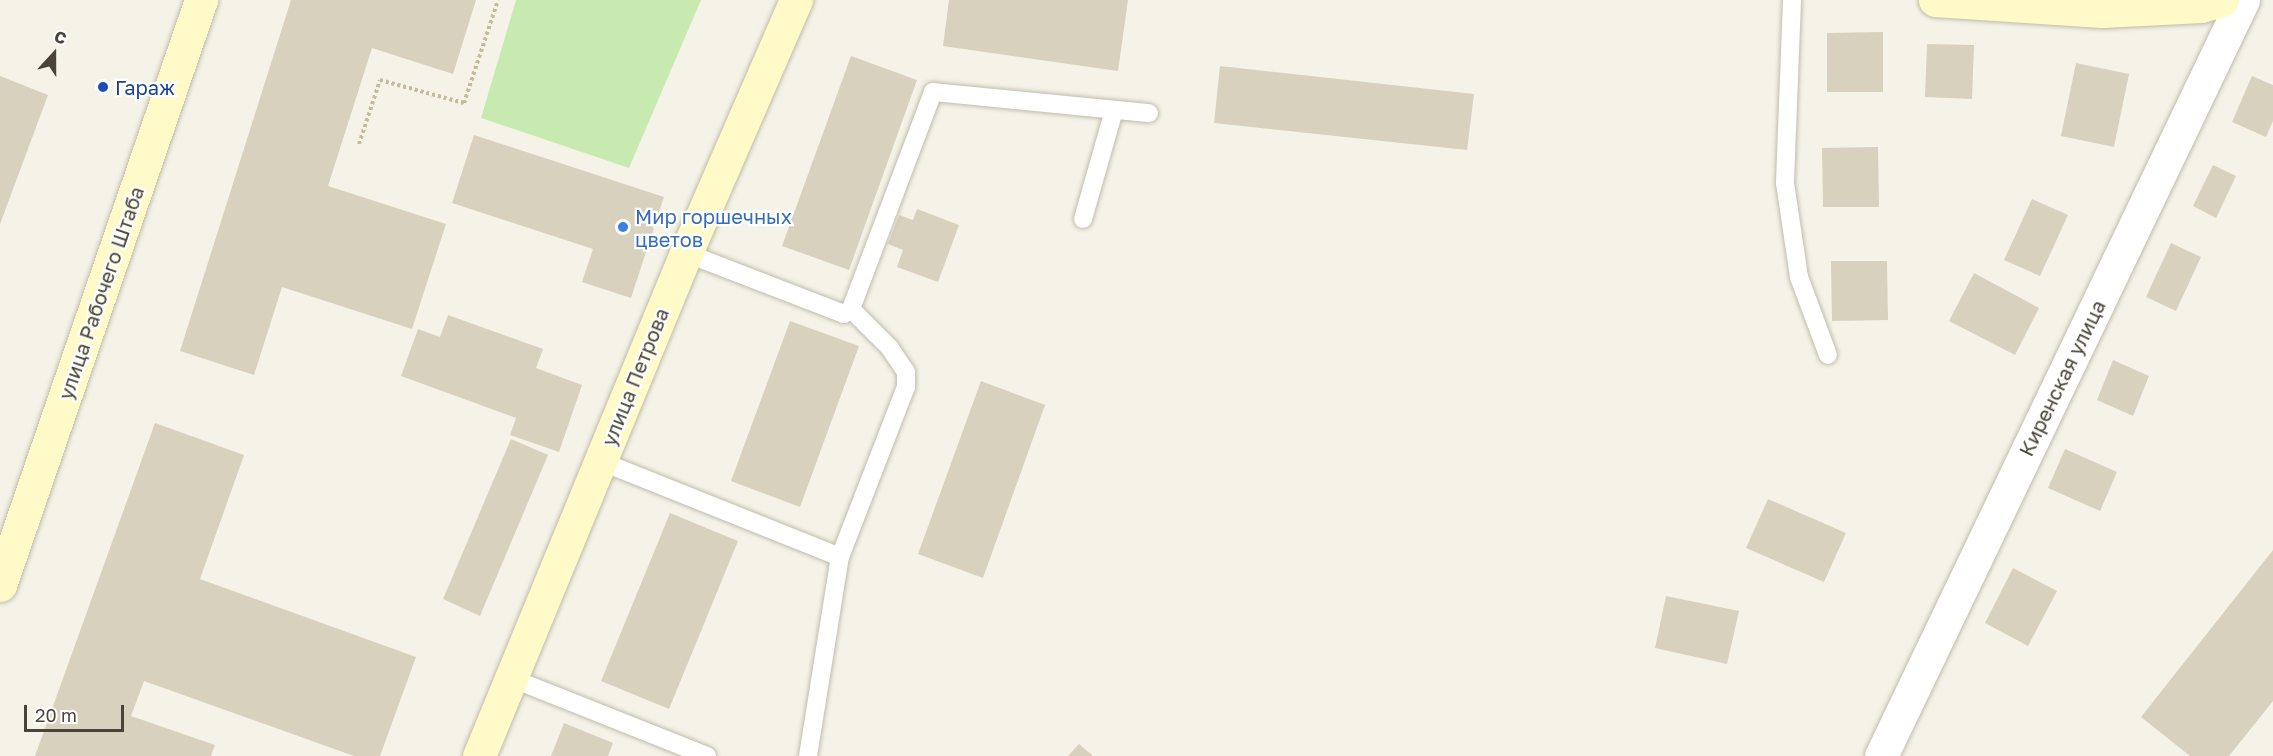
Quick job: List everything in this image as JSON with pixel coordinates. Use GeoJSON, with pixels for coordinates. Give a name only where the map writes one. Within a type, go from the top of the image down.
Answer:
{"type":"FeatureCollection","features":[{"type":"Feature","properties":{"kind":"main road","name":"улица Рабочего Штаба"},"geometry":{"type":"LineString","coordinates":[[0,585],[201,0]]}},
{"type":"Feature","properties":{"kind":"main road","name":"улица Петрова"},"geometry":{"type":"LineString","coordinates":[[479,756],[686,253],[796,0]]}},
{"type":"Feature","properties":{"kind":"main road"},"geometry":{"type":"LineString","coordinates":[[1935,0],[2102,12],[2202,6],[2222,0]]}},
{"type":"Feature","properties":{"kind":"street","name":"Киренская улица"},"geometry":{"type":"LineString","coordinates":[[1881,756],[2243,0]]}},
{"type":"Feature","properties":{"kind":"lane"},"geometry":{"type":"LineString","coordinates":[[1792,0],[1785,183],[1799,277],[1828,355]]}},
{"type":"Feature","properties":{"kind":"lane"},"geometry":{"type":"LineString","coordinates":[[686,253],[844,314],[850,309],[933,92],[1149,113]]}},
{"type":"Feature","properties":{"kind":"lane"},"geometry":{"type":"LineString","coordinates":[[1083,219],[1114,110]]}},
{"type":"Feature","properties":{"kind":"lane"},"geometry":{"type":"LineString","coordinates":[[808,756],[840,558],[906,387],[906,372],[890,348],[850,309]]}},
{"type":"Feature","properties":{"kind":"lane"},"geometry":{"type":"LineString","coordinates":[[600,461],[840,558]]}},
{"type":"Feature","properties":{"kind":"lane"},"geometry":{"type":"LineString","coordinates":[[511,678],[705,756]]}},
{"type":"Feature","properties":{"kind":"path"},"geometry":{"type":"LineString","coordinates":[[358,144],[380,80],[464,103],[498,0]]}},
{"type":"Feature","properties":{"kind":"green space"},"geometry":{"type":"Polygon","coordinates":[[[516,0],[701,0],[629,168],[481,118],[516,0]]]}},
{"type":"Feature","properties":{"kind":"building"},"geometry":{"type":"Polygon","coordinates":[[[291,0],[476,0],[453,74],[372,48],[328,186],[446,224],[412,329],[282,287],[254,375],[180,351],[291,0]]]}},
{"type":"Feature","properties":{"kind":"building"},"geometry":{"type":"Polygon","coordinates":[[[949,0],[1128,0],[1118,71],[943,46],[949,0]]]}},
{"type":"Feature","properties":{"kind":"building"},"geometry":{"type":"Polygon","coordinates":[[[1883,32],[1883,92],[1827,92],[1827,33],[1883,32]]]}},
{"type":"Feature","properties":{"kind":"building"},"geometry":{"type":"Polygon","coordinates":[[[1927,44],[1974,45],[1972,99],[1925,97],[1927,44]]]}},
{"type":"Feature","properties":{"kind":"building"},"geometry":{"type":"Polygon","coordinates":[[[851,56],[917,80],[849,270],[782,246],[851,56]]]}},
{"type":"Feature","properties":{"kind":"building"},"geometry":{"type":"Polygon","coordinates":[[[2076,63],[2129,74],[2114,147],[2061,136],[2076,63]]]}},
{"type":"Feature","properties":{"kind":"building"},"geometry":{"type":"Polygon","coordinates":[[[1220,66],[1474,94],[1467,150],[1214,123],[1220,66]]]}},
{"type":"Feature","properties":{"kind":"building"},"geometry":{"type":"Polygon","coordinates":[[[0,76],[48,95],[0,224],[0,76]]]}},
{"type":"Feature","properties":{"kind":"building"},"geometry":{"type":"Polygon","coordinates":[[[2252,76],[2273,85],[2273,121],[2266,137],[2232,122],[2252,76]]]}},
{"type":"Feature","properties":{"kind":"building"},"geometry":{"type":"Polygon","coordinates":[[[474,135],[664,197],[631,298],[582,282],[593,249],[452,203],[474,135]]]}},
{"type":"Feature","properties":{"kind":"building"},"geometry":{"type":"Polygon","coordinates":[[[1878,147],[1879,207],[1823,207],[1822,148],[1878,147]]]}},
{"type":"Feature","properties":{"kind":"building"},"geometry":{"type":"Polygon","coordinates":[[[2213,165],[2236,176],[2216,218],[2193,206],[2213,165]]]}},
{"type":"Feature","properties":{"kind":"building"},"geometry":{"type":"Polygon","coordinates":[[[2032,199],[2068,215],[2040,276],[2004,260],[2032,199]]]}},
{"type":"Feature","properties":{"kind":"building"},"geometry":{"type":"Polygon","coordinates":[[[917,209],[959,225],[938,282],[897,267],[903,250],[888,244],[899,215],[913,220],[917,209]]]}},
{"type":"Feature","properties":{"kind":"building"},"geometry":{"type":"Polygon","coordinates":[[[2171,243],[2201,257],[2176,311],[2146,297],[2171,243]]]}},
{"type":"Feature","properties":{"kind":"building"},"geometry":{"type":"Polygon","coordinates":[[[1831,261],[1887,261],[1888,320],[1832,321],[1831,261]]]}},
{"type":"Feature","properties":{"kind":"building"},"geometry":{"type":"Polygon","coordinates":[[[1974,273],[2039,308],[2015,355],[1949,321],[1974,273]]]}},
{"type":"Feature","properties":{"kind":"building"},"geometry":{"type":"Polygon","coordinates":[[[448,315],[543,349],[536,368],[582,385],[559,452],[510,435],[516,418],[401,376],[418,329],[440,337],[448,315]]]}},
{"type":"Feature","properties":{"kind":"building"},"geometry":{"type":"Polygon","coordinates":[[[790,321],[859,346],[800,507],[731,481],[790,321]]]}},
{"type":"Feature","properties":{"kind":"building"},"geometry":{"type":"Polygon","coordinates":[[[2113,360],[2149,376],[2133,416],[2097,400],[2113,360]]]}},
{"type":"Feature","properties":{"kind":"building"},"geometry":{"type":"Polygon","coordinates":[[[981,381],[1045,405],[983,578],[918,554],[981,381]]]}},
{"type":"Feature","properties":{"kind":"building"},"geometry":{"type":"Polygon","coordinates":[[[155,423],[244,455],[200,579],[416,657],[380,756],[354,756],[144,681],[131,716],[215,745],[211,756],[35,756],[155,423]]]}},
{"type":"Feature","properties":{"kind":"building"},"geometry":{"type":"Polygon","coordinates":[[[511,439],[548,455],[480,616],[443,599],[511,439]]]}},
{"type":"Feature","properties":{"kind":"building"},"geometry":{"type":"Polygon","coordinates":[[[2065,449],[2117,472],[2100,511],[2048,488],[2065,449]]]}},
{"type":"Feature","properties":{"kind":"building"},"geometry":{"type":"Polygon","coordinates":[[[1768,499],[1846,533],[1824,582],[1746,548],[1768,499]]]}},
{"type":"Feature","properties":{"kind":"building"},"geometry":{"type":"Polygon","coordinates":[[[670,513],[738,541],[669,709],[601,681],[670,513]]]}},
{"type":"Feature","properties":{"kind":"building"},"geometry":{"type":"Polygon","coordinates":[[[2273,550],[2273,701],[2229,756],[2190,756],[2141,717],[2273,550]]]}},
{"type":"Feature","properties":{"kind":"building"},"geometry":{"type":"Polygon","coordinates":[[[2013,568],[2057,591],[2028,646],[1985,623],[2013,568]]]}},
{"type":"Feature","properties":{"kind":"building"},"geometry":{"type":"Polygon","coordinates":[[[1666,596],[1739,611],[1727,664],[1655,648],[1666,596]]]}},
{"type":"Feature","properties":{"kind":"building"},"geometry":{"type":"Polygon","coordinates":[[[564,723],[613,743],[608,756],[551,756],[564,723]]]}},
{"type":"Feature","properties":{"kind":"building"},"geometry":{"type":"Polygon","coordinates":[[[1079,744],[1093,756],[1068,756],[1079,744]]]}},
{"type":"Feature","properties":{"kind":"place","name":"Гараж"},"geometry":{"type":"Point","coordinates":[103,87]}},
{"type":"Feature","properties":{"kind":"place","name":"Мир горшечных цветов"},"geometry":{"type":"Point","coordinates":[623,227]}}]}
